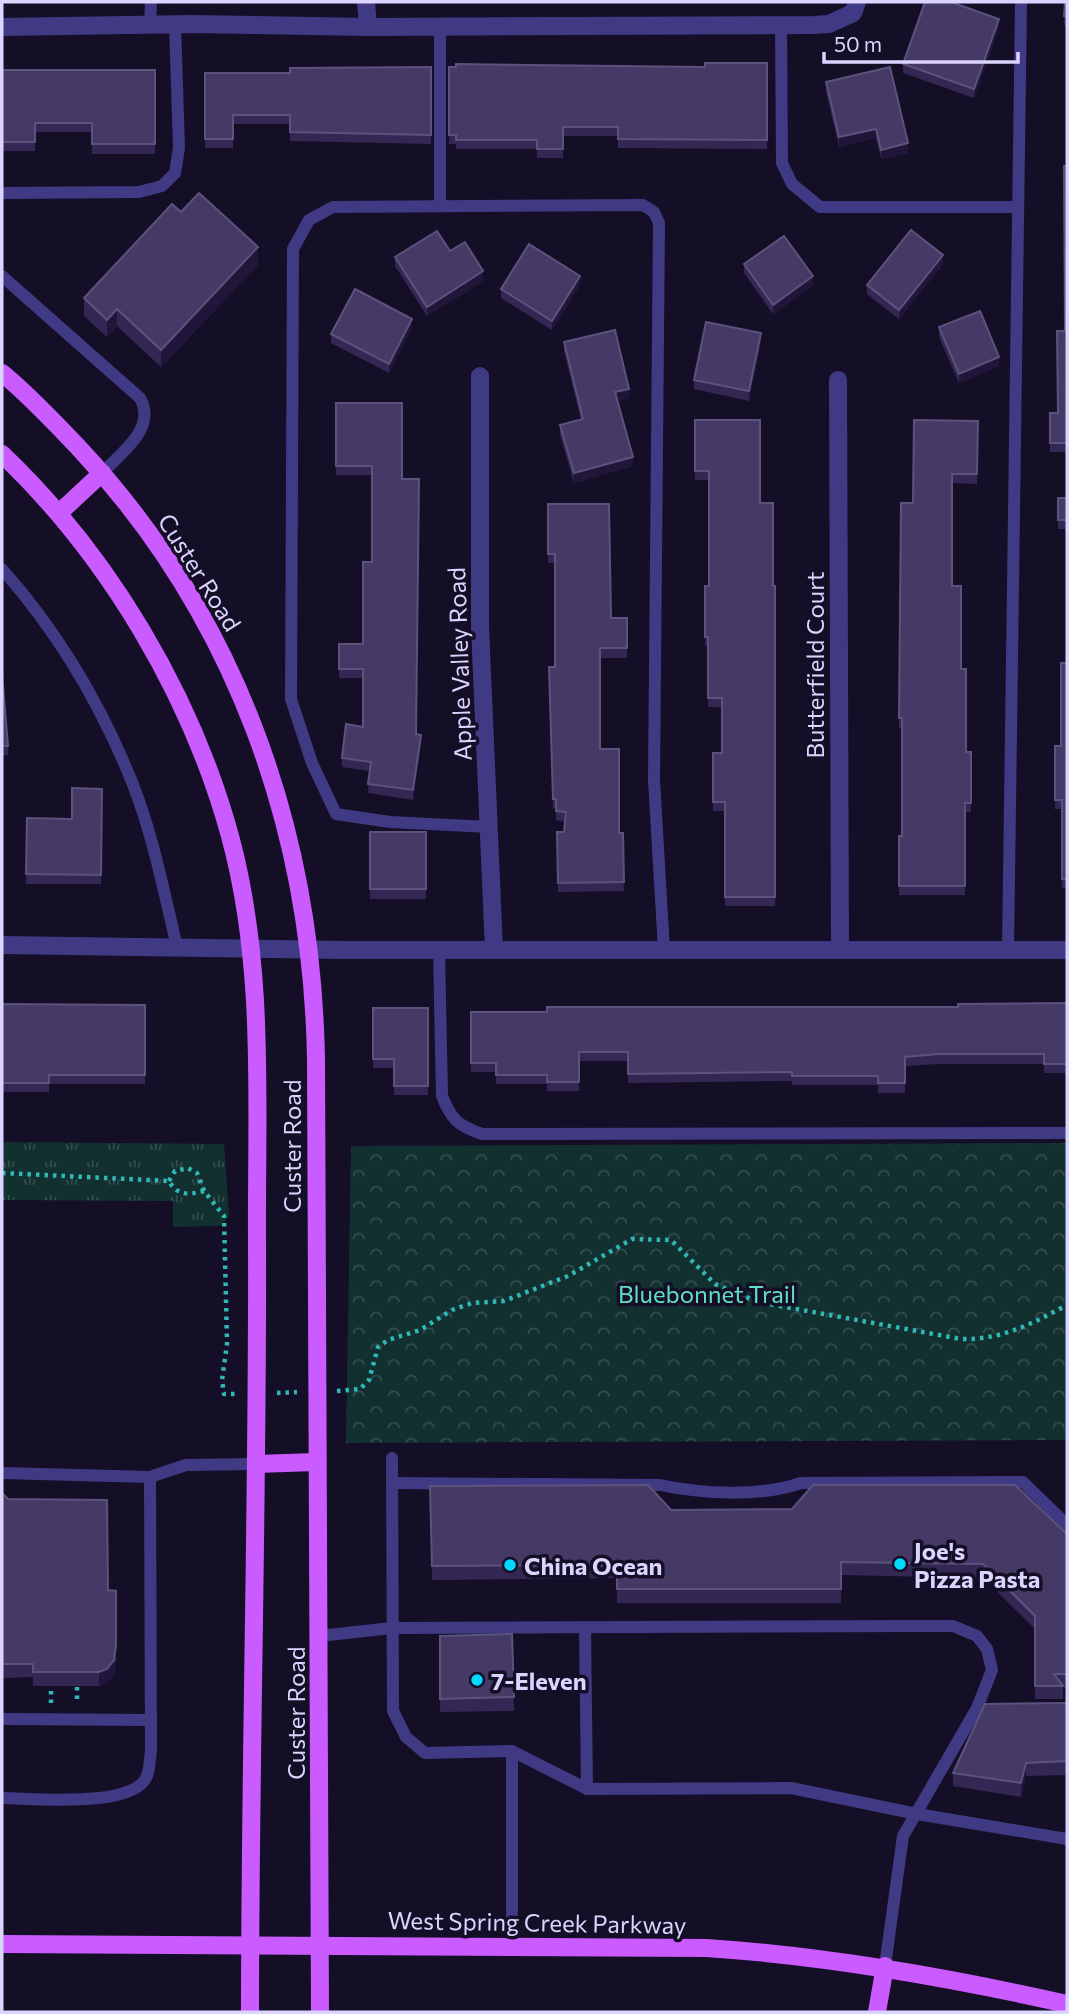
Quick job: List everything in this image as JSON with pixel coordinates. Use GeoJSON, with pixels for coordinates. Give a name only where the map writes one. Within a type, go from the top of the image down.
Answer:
{"type":"FeatureCollection","features":[{"type":"Feature","properties":{"kind":"main road","name":"Custer Road"},"geometry":{"type":"LineString","coordinates":[[2,373],[102,473],[142,523],[184,584],[225,659],[274,778],[310,950],[316,1059],[315,1391],[320,2012]]}},
{"type":"Feature","properties":{"kind":"main road","name":"Custer Road"},"geometry":{"type":"LineString","coordinates":[[2,454],[59,513],[135,620],[198,745],[229,835],[253,948],[256,1040],[256,1464],[250,2012]]}},
{"type":"Feature","properties":{"kind":"main road"},"geometry":{"type":"LineString","coordinates":[[59,513],[102,473]]}},
{"type":"Feature","properties":{"kind":"main road"},"geometry":{"type":"LineString","coordinates":[[256,1464],[316,1462]]}},
{"type":"Feature","properties":{"kind":"main road","name":"West Spring Creek Parkway"},"geometry":{"type":"LineString","coordinates":[[2,1944],[706,1948],[795,1953],[885,1966],[1067,2004]]}},
{"type":"Feature","properties":{"kind":"main road"},"geometry":{"type":"LineString","coordinates":[[877,2012],[885,1966]]}},
{"type":"Feature","properties":{"kind":"street"},"geometry":{"type":"LineString","coordinates":[[366,2],[368,27]]}},
{"type":"Feature","properties":{"kind":"street"},"geometry":{"type":"LineString","coordinates":[[2,27],[175,24],[368,27],[829,24],[855,7]]}},
{"type":"Feature","properties":{"kind":"street","name":"Apple Valley Road"},"geometry":{"type":"LineString","coordinates":[[480,376],[480,626],[494,950]]}},
{"type":"Feature","properties":{"kind":"street","name":"Butterfield Court"},"geometry":{"type":"LineString","coordinates":[[838,380],[840,950]]}},
{"type":"Feature","properties":{"kind":"street"},"geometry":{"type":"LineString","coordinates":[[2,945],[310,950],[1067,950]]}},
{"type":"Feature","properties":{"kind":"lane"},"geometry":{"type":"LineString","coordinates":[[150,25],[151,2]]}},
{"type":"Feature","properties":{"kind":"lane"},"geometry":{"type":"LineString","coordinates":[[1008,950],[1021,2]]}},
{"type":"Feature","properties":{"kind":"lane"},"geometry":{"type":"LineString","coordinates":[[2,193],[139,192],[162,186],[175,173],[179,148],[175,24]]}},
{"type":"Feature","properties":{"kind":"lane"},"geometry":{"type":"LineString","coordinates":[[780,24],[782,163],[792,184],[820,207],[1017,207]]}},
{"type":"Feature","properties":{"kind":"lane"},"geometry":{"type":"LineString","coordinates":[[440,27],[440,206]]}},
{"type":"Feature","properties":{"kind":"lane"},"geometry":{"type":"LineString","coordinates":[[489,827],[390,822],[336,814],[312,763],[291,699],[293,249],[309,220],[333,207],[643,205],[654,212],[659,223],[654,780],[664,950]]}},
{"type":"Feature","properties":{"kind":"lane"},"geometry":{"type":"LineString","coordinates":[[2,276],[140,398],[147,409],[146,421],[139,433],[102,473]]}},
{"type":"Feature","properties":{"kind":"lane"},"geometry":{"type":"LineString","coordinates":[[2,569],[51,629],[97,707],[126,770],[152,845],[177,947]]}},
{"type":"Feature","properties":{"kind":"lane"},"geometry":{"type":"LineString","coordinates":[[439,950],[442,1096],[450,1117],[460,1127],[482,1134],[1067,1133]]}},
{"type":"Feature","properties":{"kind":"lane"},"geometry":{"type":"LineString","coordinates":[[393,1458],[393,1711],[406,1737],[425,1753],[512,1751],[587,1789],[791,1788],[917,1814],[1067,1839]]}},
{"type":"Feature","properties":{"kind":"lane"},"geometry":{"type":"LineString","coordinates":[[2,1473],[150,1476],[186,1465],[256,1464]]}},
{"type":"Feature","properties":{"kind":"lane"},"geometry":{"type":"LineString","coordinates":[[2,1798],[105,1798],[130,1793],[147,1778],[151,1720],[150,1476]]}},
{"type":"Feature","properties":{"kind":"lane"},"geometry":{"type":"LineString","coordinates":[[393,1483],[660,1485],[682,1490],[778,1491],[801,1483],[1023,1482],[1067,1525]]}},
{"type":"Feature","properties":{"kind":"lane"},"geometry":{"type":"LineString","coordinates":[[319,1636],[392,1628],[953,1626],[977,1636],[987,1649],[992,1670],[984,1708],[904,1836],[885,1966]]}},
{"type":"Feature","properties":{"kind":"lane"},"geometry":{"type":"LineString","coordinates":[[585,1627],[587,1789]]}},
{"type":"Feature","properties":{"kind":"lane"},"geometry":{"type":"LineString","coordinates":[[2,1719],[151,1720]]}},
{"type":"Feature","properties":{"kind":"lane"},"geometry":{"type":"LineString","coordinates":[[512,1751],[512,1946]]}},
{"type":"Feature","properties":{"kind":"path"},"geometry":{"type":"LineString","coordinates":[[169,1181],[175,1171],[188,1168],[202,1181],[204,1191],[224,1216],[227,1344],[222,1380],[224,1394],[360,1389],[369,1380],[378,1347],[388,1340],[420,1330],[452,1310],[472,1303],[505,1301],[568,1276],[632,1239],[671,1240],[715,1284],[758,1303],[961,1339],[988,1340],[1030,1325],[1067,1305]]}},
{"type":"Feature","properties":{"kind":"path"},"geometry":{"type":"LineString","coordinates":[[2,1173],[169,1181]]}},
{"type":"Feature","properties":{"kind":"path"},"geometry":{"type":"LineString","coordinates":[[169,1181],[173,1189],[181,1193],[204,1191]]}},
{"type":"Feature","properties":{"kind":"green space"},"geometry":{"type":"Polygon","coordinates":[[[2,1142],[224,1144],[229,1216],[220,1226],[173,1227],[173,1201],[2,1200],[2,1142]]]}},
{"type":"Feature","properties":{"kind":"green space","name":"Bluebonnet Trail"},"geometry":{"type":"Polygon","coordinates":[[[1067,1143],[1067,1440],[346,1443],[351,1146],[1067,1143]]]}},
{"type":"Feature","properties":{"kind":"building"},"geometry":{"type":"Polygon","coordinates":[[[925,2],[951,2],[999,19],[974,89],[903,64],[925,2]]]}},
{"type":"Feature","properties":{"kind":"building"},"geometry":{"type":"Polygon","coordinates":[[[1067,2],[1067,16],[1064,16],[1067,2]]]}},
{"type":"Feature","properties":{"kind":"building"},"geometry":{"type":"Polygon","coordinates":[[[705,63],[767,63],[767,140],[618,139],[618,127],[563,127],[563,149],[537,149],[537,140],[456,140],[456,135],[449,135],[449,67],[456,67],[456,64],[705,67],[705,63]]]}},
{"type":"Feature","properties":{"kind":"building"},"geometry":{"type":"Polygon","coordinates":[[[431,67],[431,135],[290,132],[290,115],[233,115],[233,139],[205,139],[205,73],[290,73],[290,68],[431,67]]]}},
{"type":"Feature","properties":{"kind":"building"},"geometry":{"type":"Polygon","coordinates":[[[890,67],[908,143],[881,150],[876,129],[839,137],[826,82],[890,67]]]}},
{"type":"Feature","properties":{"kind":"building"},"geometry":{"type":"Polygon","coordinates":[[[2,70],[155,70],[155,144],[92,144],[92,123],[35,123],[35,142],[2,142],[2,70]]]}},
{"type":"Feature","properties":{"kind":"building"},"geometry":{"type":"Polygon","coordinates":[[[1064,166],[1067,166],[1067,443],[1050,443],[1050,413],[1058,413],[1057,331],[1065,331],[1064,166]]]}},
{"type":"Feature","properties":{"kind":"building"},"geometry":{"type":"Polygon","coordinates":[[[199,193],[258,247],[161,350],[117,309],[107,320],[84,298],[172,204],[181,212],[199,193]]]}},
{"type":"Feature","properties":{"kind":"building"},"geometry":{"type":"Polygon","coordinates":[[[911,230],[943,255],[899,310],[867,285],[911,230]]]}},
{"type":"Feature","properties":{"kind":"building"},"geometry":{"type":"Polygon","coordinates":[[[437,231],[450,251],[465,242],[483,271],[427,307],[395,257],[437,231]]]}},
{"type":"Feature","properties":{"kind":"building"},"geometry":{"type":"Polygon","coordinates":[[[784,236],[813,276],[773,305],[744,264],[784,236]]]}},
{"type":"Feature","properties":{"kind":"building"},"geometry":{"type":"Polygon","coordinates":[[[529,244],[580,276],[552,321],[501,289],[529,244]]]}},
{"type":"Feature","properties":{"kind":"building"},"geometry":{"type":"Polygon","coordinates":[[[355,289],[412,319],[389,364],[331,334],[355,289]]]}},
{"type":"Feature","properties":{"kind":"building"},"geometry":{"type":"Polygon","coordinates":[[[980,311],[999,357],[959,374],[939,327],[980,311]]]}},
{"type":"Feature","properties":{"kind":"building"},"geometry":{"type":"Polygon","coordinates":[[[706,322],[761,333],[749,391],[694,380],[706,322]]]}},
{"type":"Feature","properties":{"kind":"building"},"geometry":{"type":"Polygon","coordinates":[[[615,330],[629,389],[615,392],[633,457],[574,473],[560,425],[583,419],[564,342],[615,330]]]}},
{"type":"Feature","properties":{"kind":"building"},"geometry":{"type":"Polygon","coordinates":[[[336,403],[402,403],[402,479],[419,479],[416,734],[421,735],[413,790],[368,784],[371,762],[342,758],[346,724],[363,727],[363,669],[339,669],[339,644],[363,644],[363,562],[372,562],[372,466],[336,466],[336,403]]]}},
{"type":"Feature","properties":{"kind":"building"},"geometry":{"type":"Polygon","coordinates":[[[695,420],[760,420],[760,503],[773,503],[775,897],[725,897],[725,802],[713,802],[713,753],[722,753],[722,698],[708,698],[708,637],[705,637],[705,586],[709,586],[709,471],[695,471],[695,420]]]}},
{"type":"Feature","properties":{"kind":"building"},"geometry":{"type":"Polygon","coordinates":[[[914,420],[978,421],[977,474],[952,474],[952,586],[961,586],[961,669],[966,669],[966,752],[971,752],[971,803],[965,803],[965,886],[899,886],[899,836],[902,836],[902,718],[899,718],[901,503],[913,503],[914,420]]]}},
{"type":"Feature","properties":{"kind":"building"},"geometry":{"type":"Polygon","coordinates":[[[1058,498],[1067,498],[1067,520],[1058,520],[1058,498]]]}},
{"type":"Feature","properties":{"kind":"building"},"geometry":{"type":"Polygon","coordinates":[[[548,504],[609,504],[611,618],[627,618],[627,648],[600,648],[600,749],[619,749],[619,833],[623,833],[624,882],[558,883],[557,832],[564,832],[566,812],[556,811],[556,799],[553,799],[549,667],[555,667],[555,554],[548,554],[548,504]]]}},
{"type":"Feature","properties":{"kind":"building"},"geometry":{"type":"Polygon","coordinates":[[[1061,663],[1067,663],[1067,879],[1062,879],[1062,800],[1055,800],[1055,746],[1061,746],[1061,663]]]}},
{"type":"Feature","properties":{"kind":"building"},"geometry":{"type":"Polygon","coordinates":[[[2,674],[8,746],[2,746],[2,674]]]}},
{"type":"Feature","properties":{"kind":"building"},"geometry":{"type":"Polygon","coordinates":[[[72,788],[102,789],[101,875],[26,874],[27,818],[72,819],[72,788]]]}},
{"type":"Feature","properties":{"kind":"building"},"geometry":{"type":"Polygon","coordinates":[[[370,832],[426,832],[426,889],[370,889],[370,832]]]}},
{"type":"Feature","properties":{"kind":"building"},"geometry":{"type":"Polygon","coordinates":[[[1067,1003],[1067,1064],[1044,1064],[1044,1054],[938,1054],[905,1057],[905,1083],[878,1083],[878,1076],[792,1076],[792,1072],[628,1074],[628,1052],[579,1052],[579,1082],[547,1082],[547,1075],[496,1075],[496,1063],[471,1063],[471,1012],[547,1012],[547,1007],[958,1007],[958,1004],[1067,1003]]]}},
{"type":"Feature","properties":{"kind":"building"},"geometry":{"type":"Polygon","coordinates":[[[2,1004],[145,1005],[145,1075],[49,1075],[49,1083],[2,1083],[2,1004]]]}},
{"type":"Feature","properties":{"kind":"building"},"geometry":{"type":"Polygon","coordinates":[[[373,1008],[428,1008],[428,1086],[394,1086],[394,1059],[373,1059],[373,1008]]]}},
{"type":"Feature","properties":{"kind":"building"},"geometry":{"type":"Polygon","coordinates":[[[648,1485],[671,1510],[792,1509],[813,1485],[1015,1485],[1067,1534],[1067,1674],[1054,1674],[1063,1686],[1035,1686],[1035,1616],[983,1564],[841,1562],[841,1589],[617,1589],[617,1565],[432,1566],[430,1486],[648,1485]]]}},
{"type":"Feature","properties":{"kind":"building"},"geometry":{"type":"Polygon","coordinates":[[[2,1493],[8,1499],[107,1500],[108,1590],[116,1591],[116,1645],[114,1660],[107,1669],[99,1672],[33,1672],[33,1664],[2,1664],[2,1493]]]}},
{"type":"Feature","properties":{"kind":"building","name":"7-Eleven"},"geometry":{"type":"Polygon","coordinates":[[[512,1634],[514,1697],[440,1699],[440,1636],[512,1634]]]}},
{"type":"Feature","properties":{"kind":"building"},"geometry":{"type":"Polygon","coordinates":[[[1067,1703],[1067,1761],[1026,1763],[1021,1783],[953,1773],[985,1704],[1067,1703]]]}},
{"type":"Feature","properties":{"kind":"place","name":"Joe's Pizza Pasta"},"geometry":{"type":"Point","coordinates":[900,1564]}},
{"type":"Feature","properties":{"kind":"place","name":"China Ocean"},"geometry":{"type":"Point","coordinates":[510,1565]}},
{"type":"Feature","properties":{"kind":"place","name":"7-Eleven"},"geometry":{"type":"Point","coordinates":[477,1680]}}]}
